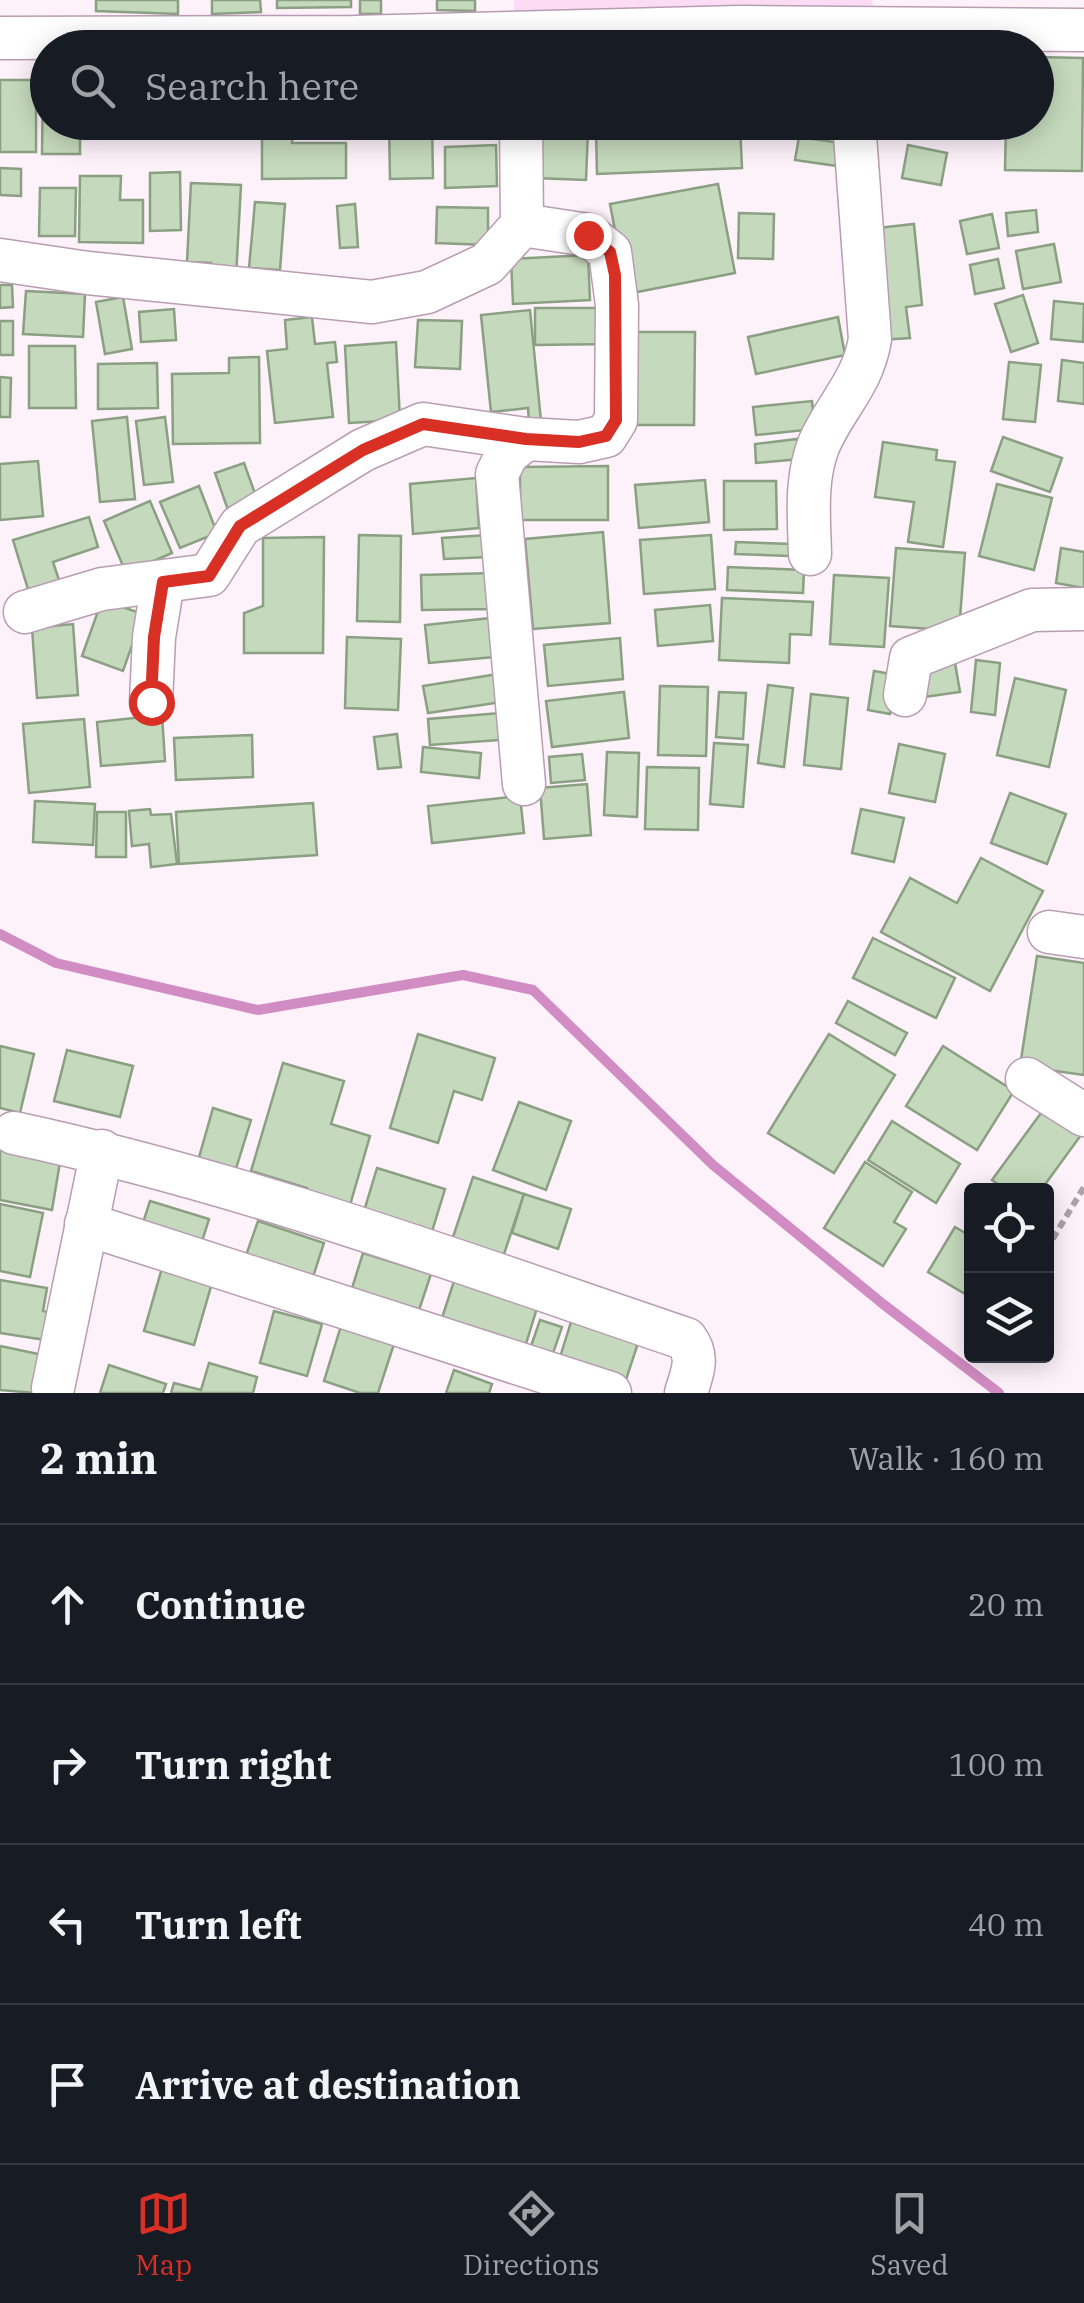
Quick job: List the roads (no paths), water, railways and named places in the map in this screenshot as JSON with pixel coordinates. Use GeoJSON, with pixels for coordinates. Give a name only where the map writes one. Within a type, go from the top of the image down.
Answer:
{"type":"FeatureCollection","features":[{"type":"Feature","properties":{"kind":"street"},"geometry":{"type":"LineString","coordinates":[[864,30],[896,14],[1084,30]]}},
{"type":"Feature","properties":{"kind":"street"},"geometry":{"type":"LineString","coordinates":[[407,30],[739,27],[769,30]]}},
{"type":"Feature","properties":{"kind":"street"},"geometry":{"type":"LineString","coordinates":[[0,38],[30,37]]}},
{"type":"Feature","properties":{"kind":"street"},"geometry":{"type":"LineString","coordinates":[[0,260],[88,273],[372,302],[428,292],[487,264],[522,225],[521,140]]}},
{"type":"Feature","properties":{"kind":"street"},"geometry":{"type":"LineString","coordinates":[[810,554],[810,474],[820,444],[866,366],[870,338],[855,140]]}},
{"type":"Feature","properties":{"kind":"street"},"geometry":{"type":"LineString","coordinates":[[25,612],[102,589],[209,576],[240,526],[363,450],[423,424],[526,439],[579,442],[606,436],[616,420],[617,305],[610,252],[588,235],[522,225]]}},
{"type":"Feature","properties":{"kind":"street"},"geometry":{"type":"LineString","coordinates":[[524,784],[497,474],[507,454],[526,439]]}},
{"type":"Feature","properties":{"kind":"street"},"geometry":{"type":"LineString","coordinates":[[151,702],[154,637],[163,582]]}},
{"type":"Feature","properties":{"kind":"street"},"geometry":{"type":"LineString","coordinates":[[905,695],[911,658],[1032,610],[1084,610]]}},
{"type":"Feature","properties":{"kind":"street"},"geometry":{"type":"LineString","coordinates":[[1027,1079],[1084,1115]]}},
{"type":"Feature","properties":{"kind":"street"},"geometry":{"type":"LineString","coordinates":[[14,1132],[102,1151],[282,1205],[686,1340],[694,1350],[695,1365],[686,1393]]}},
{"type":"Feature","properties":{"kind":"street"},"geometry":{"type":"LineString","coordinates":[[53,1388],[102,1151]]}},
{"type":"Feature","properties":{"kind":"street"},"geometry":{"type":"LineString","coordinates":[[86,1224],[610,1393]]}},
{"type":"Feature","properties":{"kind":"waterway"},"geometry":{"type":"LineString","coordinates":[[0,934],[56,963],[258,1010],[463,975],[533,990],[713,1165],[999,1393]]}}]}
